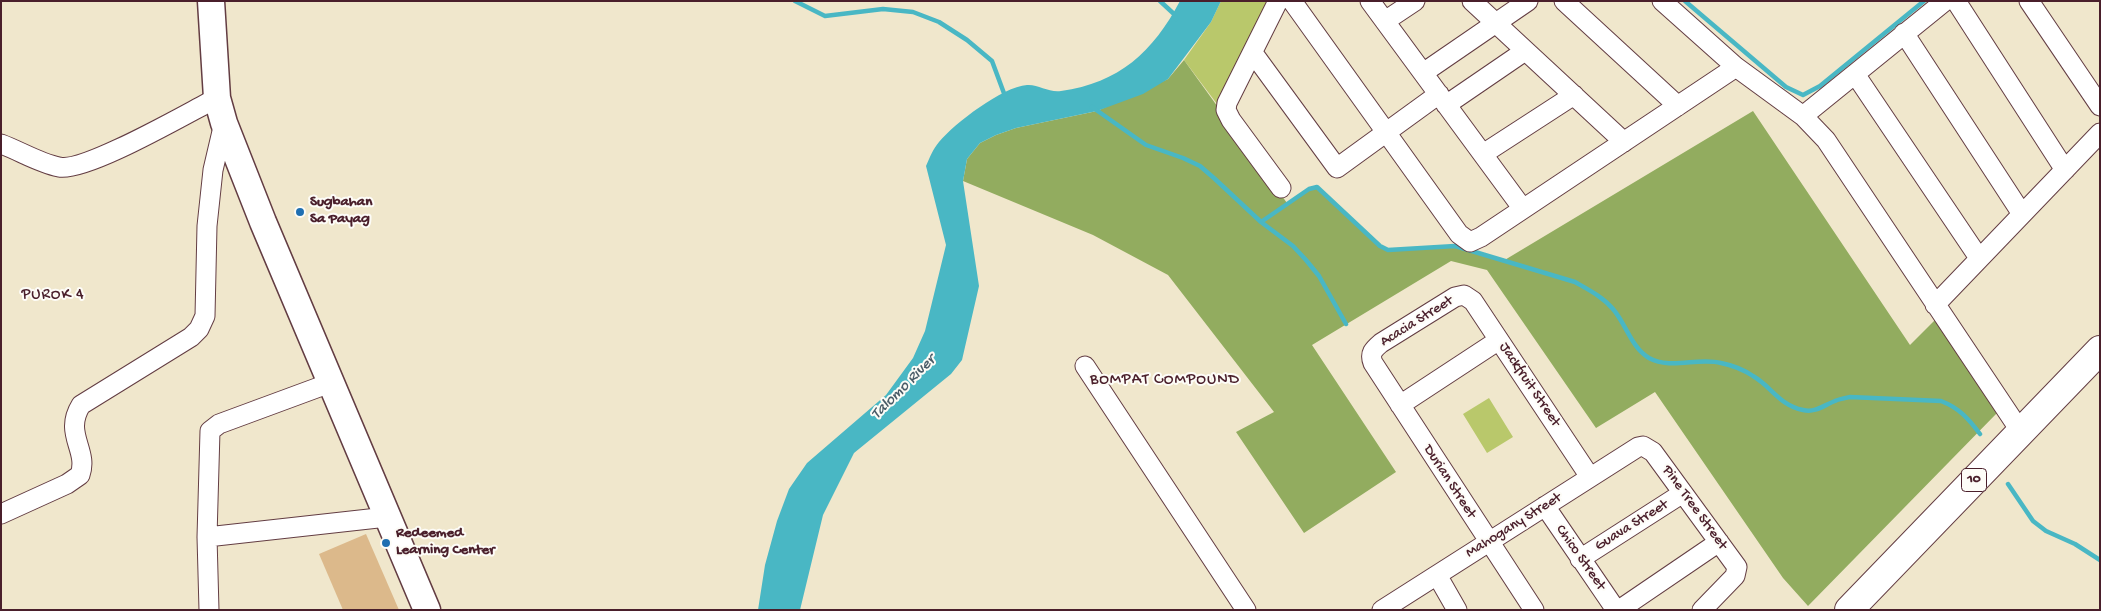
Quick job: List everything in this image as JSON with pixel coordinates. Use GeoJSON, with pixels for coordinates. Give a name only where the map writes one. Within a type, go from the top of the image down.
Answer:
{"type":"FeatureCollection","features":[{"type":"Feature","properties":{"kind":"highway","name":"10"},"geometry":{"type":"LineString","coordinates":[[1849,610],[2100,350]]}},
{"type":"Feature","properties":{"kind":"street"},"geometry":{"type":"LineString","coordinates":[[210,1],[216,98],[224,123],[330,383],[427,610]]}},
{"type":"Feature","properties":{"kind":"street"},"geometry":{"type":"LineString","coordinates":[[1278,1],[1227,103],[1226,110],[1231,120],[1281,188]]}},
{"type":"Feature","properties":{"kind":"street"},"geometry":{"type":"LineString","coordinates":[[1292,1],[1464,239],[1470,242],[1476,240],[1736,67]]}},
{"type":"Feature","properties":{"kind":"street"},"geometry":{"type":"LineString","coordinates":[[1370,1],[1523,209]]}},
{"type":"Feature","properties":{"kind":"street"},"geometry":{"type":"LineString","coordinates":[[1385,21],[1415,1]]}},
{"type":"Feature","properties":{"kind":"street"},"geometry":{"type":"LineString","coordinates":[[1472,1],[1624,142]]}},
{"type":"Feature","properties":{"kind":"street"},"geometry":{"type":"LineString","coordinates":[[1423,73],[1528,1]]}},
{"type":"Feature","properties":{"kind":"street"},"geometry":{"type":"LineString","coordinates":[[1564,1],[1678,106]]}},
{"type":"Feature","properties":{"kind":"street"},"geometry":{"type":"LineString","coordinates":[[1662,1],[1736,67],[1803,116],[1826,140],[2020,432]]}},
{"type":"Feature","properties":{"kind":"street"},"geometry":{"type":"LineString","coordinates":[[1803,116],[1944,1]]}},
{"type":"Feature","properties":{"kind":"street"},"geometry":{"type":"LineString","coordinates":[[1956,1],[2065,170]]}},
{"type":"Feature","properties":{"kind":"street"},"geometry":{"type":"LineString","coordinates":[[2029,1],[2100,106]]}},
{"type":"Feature","properties":{"kind":"street"},"geometry":{"type":"LineString","coordinates":[[1904,33],[2022,214]]}},
{"type":"Feature","properties":{"kind":"street"},"geometry":{"type":"LineString","coordinates":[[1253,53],[1337,168],[1386,133],[1526,51]]}},
{"type":"Feature","properties":{"kind":"street"},"geometry":{"type":"LineString","coordinates":[[1855,74],[1979,258]]}},
{"type":"Feature","properties":{"kind":"street"},"geometry":{"type":"LineString","coordinates":[[1483,154],[1574,96]]}},
{"type":"Feature","properties":{"kind":"street"},"geometry":{"type":"LineString","coordinates":[[1,144],[58,167],[77,166],[141,138],[216,98]]}},
{"type":"Feature","properties":{"kind":"street"},"geometry":{"type":"LineString","coordinates":[[1,514],[67,484],[80,475],[82,461],[73,428],[73,420],[81,405],[191,337],[203,323],[205,316],[206,226],[213,170],[224,123]]}},
{"type":"Feature","properties":{"kind":"street"},"geometry":{"type":"LineString","coordinates":[[1935,305],[2100,133]]}},
{"type":"Feature","properties":{"kind":"street","name":"Jackfruit Street"},"geometry":{"type":"LineString","coordinates":[[1464,295],[1473,301],[1590,478]]}},
{"type":"Feature","properties":{"kind":"street","name":"Acacia Street"},"geometry":{"type":"LineString","coordinates":[[1372,352],[1381,343],[1455,297],[1464,295]]}},
{"type":"Feature","properties":{"kind":"street"},"geometry":{"type":"LineString","coordinates":[[1400,405],[1499,340]]}},
{"type":"Feature","properties":{"kind":"street","name":"Durian Street"},"geometry":{"type":"LineString","coordinates":[[1372,352],[1373,363],[1534,610]]}},
{"type":"Feature","properties":{"kind":"street"},"geometry":{"type":"LineString","coordinates":[[1086,366],[1246,610]]}},
{"type":"Feature","properties":{"kind":"street"},"geometry":{"type":"LineString","coordinates":[[209,610],[207,537],[209,438],[213,427],[330,383]]}},
{"type":"Feature","properties":{"kind":"street","name":"Mahogany Street"},"geometry":{"type":"LineString","coordinates":[[1382,610],[1638,447],[1647,447]]}},
{"type":"Feature","properties":{"kind":"street","name":"Pine Tree Street"},"geometry":{"type":"LineString","coordinates":[[1647,447],[1653,452],[1719,542],[1734,563],[1737,571],[1735,576],[1702,610]]}},
{"type":"Feature","properties":{"kind":"street","name":"Guava Street"},"geometry":{"type":"LineString","coordinates":[[1580,559],[1683,493]]}},
{"type":"Feature","properties":{"kind":"street","name":"Chico Street"},"geometry":{"type":"LineString","coordinates":[[1545,506],[1617,610]]}},
{"type":"Feature","properties":{"kind":"street"},"geometry":{"type":"LineString","coordinates":[[207,537],[387,517]]}},
{"type":"Feature","properties":{"kind":"street"},"geometry":{"type":"LineString","coordinates":[[1617,610],[1719,542]]}},
{"type":"Feature","properties":{"kind":"street"},"geometry":{"type":"LineString","coordinates":[[1437,575],[1457,610]]}},
{"type":"Feature","properties":{"kind":"green space"},"geometry":{"type":"Polygon","coordinates":[[[1221,1],[1272,1],[1220,108],[1184,60],[1211,22],[1221,1]]]}},
{"type":"Feature","properties":{"kind":"green space"},"geometry":{"type":"Polygon","coordinates":[[[1184,60],[1287,203],[1309,189],[1317,187],[1380,246],[1388,250],[1455,246],[1503,261],[1753,111],[1910,345],[1935,320],[1997,413],[1808,606],[1783,578],[1655,392],[1596,428],[1487,270],[1451,261],[1312,345],[1396,472],[1304,533],[1236,432],[1274,412],[1168,275],[1093,235],[963,181],[967,159],[980,143],[1016,128],[1097,111],[1168,79],[1184,60]]]}},
{"type":"Feature","properties":{"kind":"green space"},"geometry":{"type":"Polygon","coordinates":[[[1489,398],[1513,437],[1487,453],[1463,414],[1489,398]]]}},
{"type":"Feature","properties":{"kind":"water","name":"Talomo River"},"geometry":{"type":"Polygon","coordinates":[[[1180,1],[1221,1],[1211,22],[1168,79],[1143,94],[1097,111],[1016,128],[996,135],[980,143],[967,159],[963,181],[979,286],[962,360],[951,374],[854,453],[823,515],[800,610],[758,610],[765,565],[777,521],[789,489],[807,463],[886,395],[913,358],[925,331],[946,245],[926,166],[937,145],[946,134],[967,116],[992,99],[1017,87],[1031,85],[1052,91],[1061,91],[1100,81],[1117,72],[1146,50],[1170,19],[1180,1]]]}},
{"type":"Feature","properties":{"kind":"building"},"geometry":{"type":"Polygon","coordinates":[[[366,534],[399,610],[343,610],[319,554],[366,534]]]}},
{"type":"Feature","properties":{"kind":"waterway"},"geometry":{"type":"LineString","coordinates":[[795,1],[825,16],[883,9],[913,12],[939,22],[967,40],[992,61],[1005,96]]}},
{"type":"Feature","properties":{"kind":"waterway"},"geometry":{"type":"LineString","coordinates":[[1160,1],[1174,14],[1176,19]]}},
{"type":"Feature","properties":{"kind":"waterway"},"geometry":{"type":"LineString","coordinates":[[1685,1],[1786,87],[1803,95],[1820,86],[1924,1]]}},
{"type":"Feature","properties":{"kind":"waterway"},"geometry":{"type":"LineString","coordinates":[[1092,107],[1146,145],[1200,166],[1261,222],[1293,246],[1306,260],[1319,276],[1346,324]]}},
{"type":"Feature","properties":{"kind":"waterway"},"geometry":{"type":"LineString","coordinates":[[1261,222],[1309,189],[1317,187],[1380,246],[1388,250],[1455,246],[1575,282],[1605,301],[1618,315],[1638,348],[1649,358],[1657,361],[1666,363],[1703,361],[1733,366],[1760,380],[1788,404],[1808,411],[1816,410],[1837,400],[1850,397],[1941,401],[1963,414],[1980,434]]}},
{"type":"Feature","properties":{"kind":"waterway"},"geometry":{"type":"LineString","coordinates":[[2008,484],[2033,521],[2046,531],[2075,544],[2100,560]]}},
{"type":"Feature","properties":{"kind":"place","name":"Sugbahan Sa Payag"},"geometry":{"type":"Point","coordinates":[300,212]}},
{"type":"Feature","properties":{"kind":"place","name":"Redeemed Learning Center"},"geometry":{"type":"Point","coordinates":[386,543]}},
{"type":"Feature","properties":{"kind":"district","name":"PUROK 4"},"geometry":{"type":"Point","coordinates":[53,296]}},
{"type":"Feature","properties":{"kind":"district","name":"BOMPAT COMPOUND"},"geometry":{"type":"Point","coordinates":[1165,381]}}]}
